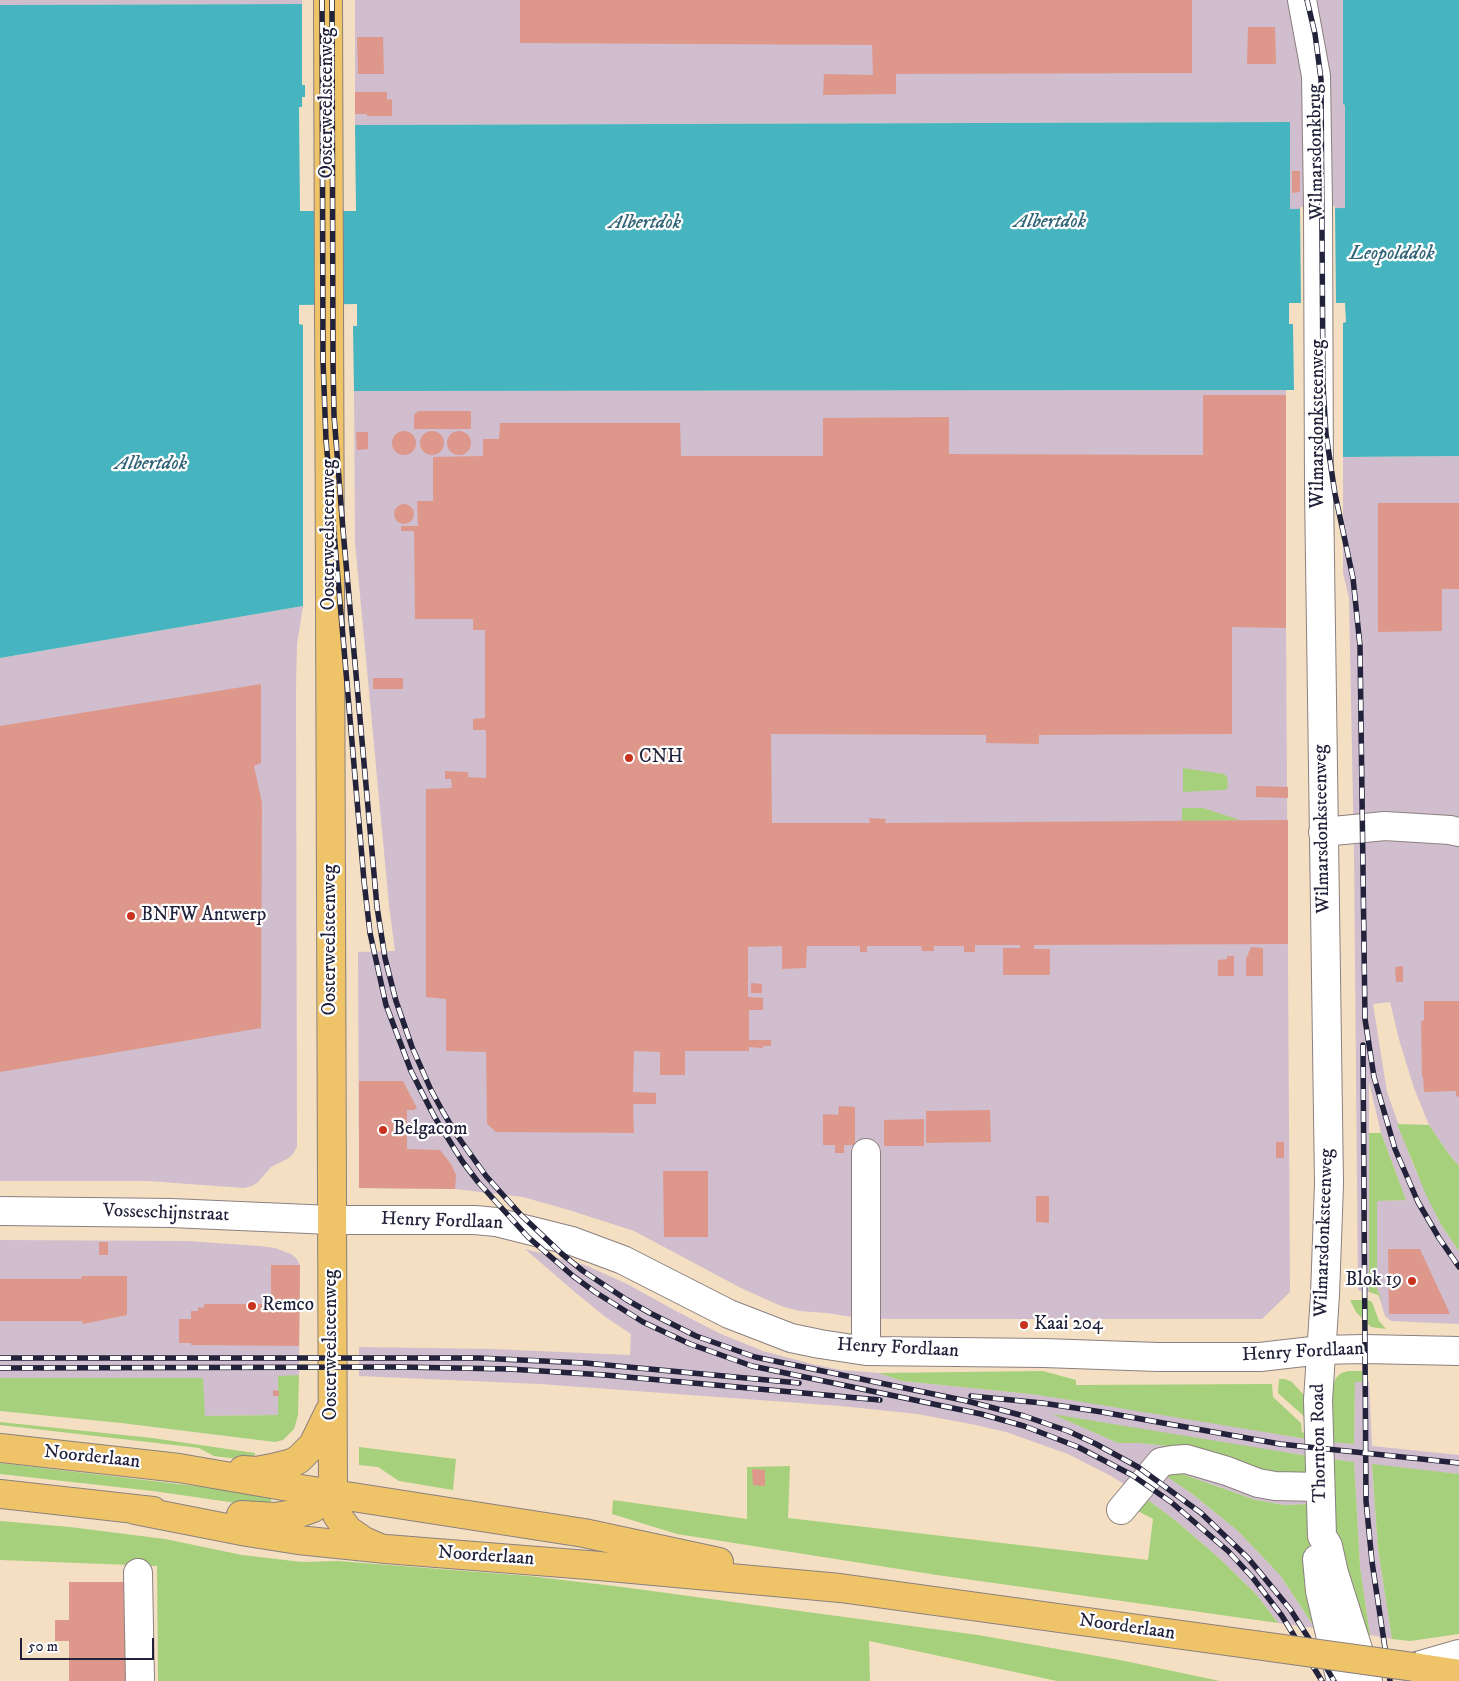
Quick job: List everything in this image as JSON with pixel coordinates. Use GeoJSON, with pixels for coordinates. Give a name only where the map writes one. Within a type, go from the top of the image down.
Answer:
{"type":"FeatureCollection","features":[{"type":"Feature","properties":{"kind":"main road","name":"Oosterweelsteenweg"},"geometry":{"type":"LineString","coordinates":[[328,0],[327,206],[333,1493],[337,1515],[348,1530],[364,1541],[380,1548]]}},
{"type":"Feature","properties":{"kind":"main road"},"geometry":{"type":"LineString","coordinates":[[179,1468],[256,1471],[292,1463],[314,1445],[332,1406]]}},
{"type":"Feature","properties":{"kind":"main road","name":"Noorderlaan"},"geometry":{"type":"LineString","coordinates":[[0,1448],[179,1468],[584,1533],[840,1588]]}},
{"type":"Feature","properties":{"kind":"main road","name":"Noorderlaan"},"geometry":{"type":"LineString","coordinates":[[0,1494],[135,1510],[275,1517],[299,1513],[313,1508],[333,1493]]}},
{"type":"Feature","properties":{"kind":"main road","name":"Noorderlaan"},"geometry":{"type":"LineString","coordinates":[[135,1510],[256,1533],[380,1548],[840,1588],[1255,1645],[1421,1674],[1459,1674]]}},
{"type":"Feature","properties":{"kind":"street","name":"Wilmarsdonkbrug"},"geometry":{"type":"LineString","coordinates":[[1302,0],[1316,76],[1318,306]]}},
{"type":"Feature","properties":{"kind":"street","name":"Wilmarsdonksteenweg"},"geometry":{"type":"LineString","coordinates":[[1318,306],[1318,490],[1329,1184],[1321,1350]]}},
{"type":"Feature","properties":{"kind":"street"},"geometry":{"type":"LineString","coordinates":[[1323,832],[1385,826],[1459,832]]}},
{"type":"Feature","properties":{"kind":"street"},"geometry":{"type":"LineString","coordinates":[[866,1154],[866,1351]]}},
{"type":"Feature","properties":{"kind":"street","name":"Vosseschijnstraat"},"geometry":{"type":"LineString","coordinates":[[0,1211],[171,1213],[331,1220]]}},
{"type":"Feature","properties":{"kind":"street","name":"Henry Fordlaan"},"geometry":{"type":"LineString","coordinates":[[331,1220],[475,1220],[518,1227],[572,1241],[623,1260],[729,1314],[791,1338],[866,1351],[1177,1357],[1260,1357],[1321,1350],[1459,1351]]}},
{"type":"Feature","properties":{"kind":"street","name":"Thornton Road"},"geometry":{"type":"LineString","coordinates":[[1321,1350],[1318,1400],[1322,1536],[1316,1549],[1320,1590],[1341,1681]]}},
{"type":"Feature","properties":{"kind":"street"},"geometry":{"type":"LineString","coordinates":[[1121,1510],[1161,1462],[1172,1460],[1186,1459],[1258,1483],[1275,1486],[1320,1488]]}},
{"type":"Feature","properties":{"kind":"street","name":"Thornton Road"},"geometry":{"type":"LineString","coordinates":[[1322,1536],[1328,1546],[1334,1573],[1368,1681]]}},
{"type":"Feature","properties":{"kind":"street"},"geometry":{"type":"LineString","coordinates":[[138,1572],[140,1681]]}},
{"type":"Feature","properties":{"kind":"street","name":"Noorderlaan"},"geometry":{"type":"LineString","coordinates":[[1421,1674],[1459,1654]]}},
{"type":"Feature","properties":{"kind":"shaded area"},"geometry":{"type":"Polygon","coordinates":[[[0,0],[302,0],[302,4],[0,5],[0,0]]]}},
{"type":"Feature","properties":{"kind":"shaded area"},"geometry":{"type":"Polygon","coordinates":[[[355,0],[1343,0],[1345,209],[1290,209],[1290,122],[355,125],[355,0]]]}},
{"type":"Feature","properties":{"kind":"shaded area"},"geometry":{"type":"Polygon","coordinates":[[[1286,390],[1290,1292],[1262,1319],[889,1319],[799,1311],[781,1306],[741,1288],[634,1231],[523,1197],[455,1189],[359,1188],[358,952],[395,951],[355,542],[354,391],[1286,390]]]}},
{"type":"Feature","properties":{"kind":"shaded area"},"geometry":{"type":"Polygon","coordinates":[[[1459,456],[1459,1166],[1429,1125],[1414,1088],[1390,1002],[1373,1004],[1387,1092],[1412,1162],[1442,1226],[1459,1251],[1459,1324],[1391,1321],[1385,1316],[1377,1290],[1377,1201],[1406,1200],[1381,1133],[1369,1082],[1369,1292],[1358,1290],[1354,854],[1349,598],[1343,573],[1343,457],[1459,456]]]}},
{"type":"Feature","properties":{"kind":"shaded area"},"geometry":{"type":"Polygon","coordinates":[[[303,606],[297,644],[296,689],[297,1147],[293,1154],[271,1167],[258,1182],[243,1188],[149,1181],[0,1181],[0,658],[303,606]]]}},
{"type":"Feature","properties":{"kind":"shaded area"},"geometry":{"type":"Polygon","coordinates":[[[0,1240],[187,1241],[275,1248],[291,1254],[300,1265],[299,1375],[278,1377],[279,1415],[204,1416],[203,1378],[0,1378],[0,1240]]]}},
{"type":"Feature","properties":{"kind":"shaded area"},"geometry":{"type":"Polygon","coordinates":[[[525,1249],[585,1265],[627,1284],[721,1334],[763,1351],[841,1370],[879,1373],[902,1381],[1031,1394],[1122,1407],[1307,1439],[1354,1444],[1355,1382],[1369,1381],[1372,1446],[1459,1455],[1459,1474],[1372,1465],[1378,1549],[1392,1639],[1370,1635],[1360,1567],[1354,1462],[1252,1448],[1055,1415],[1118,1443],[1188,1448],[1267,1471],[1309,1474],[1309,1504],[1284,1505],[1256,1500],[1176,1472],[1161,1472],[1191,1493],[1238,1531],[1280,1575],[1315,1628],[1278,1623],[1256,1594],[1219,1558],[1176,1521],[1140,1494],[1111,1476],[1068,1454],[1006,1432],[917,1414],[841,1406],[540,1384],[359,1376],[359,1347],[492,1349],[630,1355],[631,1334],[604,1316],[525,1249]]]}},
{"type":"Feature","properties":{"kind":"green space"},"geometry":{"type":"Polygon","coordinates":[[[1183,768],[1224,774],[1227,777],[1228,786],[1226,790],[1183,792],[1183,768]]]}},
{"type":"Feature","properties":{"kind":"green space"},"geometry":{"type":"Polygon","coordinates":[[[1182,808],[1203,808],[1240,820],[1182,821],[1182,808]]]}},
{"type":"Feature","properties":{"kind":"green space"},"geometry":{"type":"Polygon","coordinates":[[[1397,1124],[1429,1125],[1459,1166],[1459,1251],[1442,1226],[1427,1197],[1397,1124]]]}},
{"type":"Feature","properties":{"kind":"green space"},"geometry":{"type":"Polygon","coordinates":[[[1369,1133],[1381,1133],[1406,1200],[1377,1201],[1377,1289],[1382,1300],[1378,1295],[1369,1292],[1369,1133]]]}},
{"type":"Feature","properties":{"kind":"green space"},"geometry":{"type":"Polygon","coordinates":[[[1350,1300],[1368,1300],[1372,1302],[1379,1321],[1386,1329],[1371,1327],[1356,1312],[1350,1300]]]}},
{"type":"Feature","properties":{"kind":"green space"},"geometry":{"type":"Polygon","coordinates":[[[1043,1371],[1076,1380],[1076,1385],[1272,1384],[1273,1397],[1301,1423],[1302,1432],[1306,1434],[1307,1439],[1031,1394],[902,1381],[879,1373],[1043,1371]]]}},
{"type":"Feature","properties":{"kind":"green space"},"geometry":{"type":"Polygon","coordinates":[[[1362,1371],[1362,1382],[1355,1382],[1354,1444],[1332,1442],[1331,1390],[1336,1378],[1341,1373],[1362,1371]]]}},
{"type":"Feature","properties":{"kind":"green space"},"geometry":{"type":"Polygon","coordinates":[[[299,1375],[298,1415],[294,1429],[283,1440],[275,1442],[121,1423],[0,1411],[0,1378],[203,1378],[205,1416],[278,1415],[278,1376],[299,1375]]]}},
{"type":"Feature","properties":{"kind":"green space"},"geometry":{"type":"Polygon","coordinates":[[[1279,1379],[1292,1382],[1303,1394],[1307,1401],[1307,1419],[1278,1393],[1279,1379]]]}},
{"type":"Feature","properties":{"kind":"green space"},"geometry":{"type":"Polygon","coordinates":[[[1052,1414],[1308,1456],[1309,1474],[1267,1471],[1188,1448],[1118,1443],[1052,1414]]]}},
{"type":"Feature","properties":{"kind":"green space"},"geometry":{"type":"Polygon","coordinates":[[[0,1422],[152,1438],[255,1453],[254,1461],[214,1456],[199,1448],[0,1425],[0,1422]]]}},
{"type":"Feature","properties":{"kind":"green space"},"geometry":{"type":"Polygon","coordinates":[[[359,1447],[456,1459],[453,1490],[399,1481],[378,1467],[359,1465],[359,1447]]]}},
{"type":"Feature","properties":{"kind":"green space"},"geometry":{"type":"Polygon","coordinates":[[[1332,1459],[1354,1462],[1360,1567],[1370,1635],[1360,1634],[1336,1553],[1332,1459]]]}},
{"type":"Feature","properties":{"kind":"green space"},"geometry":{"type":"Polygon","coordinates":[[[0,1463],[221,1489],[271,1498],[271,1503],[269,1507],[264,1507],[153,1491],[0,1474],[0,1463]]]}},
{"type":"Feature","properties":{"kind":"green space"},"geometry":{"type":"Polygon","coordinates":[[[1372,1464],[1459,1474],[1459,1634],[1410,1641],[1392,1639],[1378,1549],[1372,1464]]]}},
{"type":"Feature","properties":{"kind":"green space"},"geometry":{"type":"Polygon","coordinates":[[[790,1466],[788,1518],[1148,1560],[1153,1519],[1132,1508],[1140,1494],[1176,1521],[1219,1558],[1256,1594],[1278,1623],[937,1575],[677,1534],[612,1514],[613,1500],[747,1519],[747,1467],[790,1466]]]}},
{"type":"Feature","properties":{"kind":"green space"},"geometry":{"type":"Polygon","coordinates":[[[1160,1472],[1176,1472],[1256,1500],[1284,1505],[1309,1504],[1310,1557],[1315,1628],[1280,1575],[1238,1531],[1191,1493],[1160,1472]]]}},
{"type":"Feature","properties":{"kind":"green space"},"geometry":{"type":"Polygon","coordinates":[[[0,1521],[70,1527],[165,1539],[242,1555],[302,1562],[338,1561],[529,1576],[622,1587],[978,1635],[1120,1660],[1220,1681],[1057,1681],[869,1641],[870,1681],[158,1681],[157,1566],[0,1560],[0,1521]]]}},
{"type":"Feature","properties":{"kind":"water"},"geometry":{"type":"Polygon","coordinates":[[[1343,0],[1459,0],[1459,456],[1343,457],[1343,323],[1346,322],[1345,303],[1289,303],[1289,324],[1293,324],[1294,390],[354,391],[353,326],[357,326],[357,304],[299,305],[299,324],[303,325],[303,606],[0,658],[0,5],[302,4],[302,85],[305,85],[305,97],[302,97],[302,107],[299,107],[300,211],[356,211],[355,125],[1290,122],[1290,209],[1345,208],[1343,0]]]}},
{"type":"Feature","properties":{"kind":"pier"},"geometry":{"type":"Polygon","coordinates":[[[1335,206],[1336,305],[1301,305],[1300,207],[1335,206]]]}},
{"type":"Feature","properties":{"kind":"building"},"geometry":{"type":"Polygon","coordinates":[[[520,0],[1192,0],[1192,73],[896,74],[896,94],[823,95],[824,74],[873,75],[872,45],[520,43],[520,0]]]}},
{"type":"Feature","properties":{"kind":"building"},"geometry":{"type":"Polygon","coordinates":[[[1248,27],[1275,27],[1276,64],[1247,64],[1248,27]]]}},
{"type":"Feature","properties":{"kind":"building"},"geometry":{"type":"Polygon","coordinates":[[[357,37],[383,37],[384,74],[358,74],[357,37]]]}},
{"type":"Feature","properties":{"kind":"building"},"geometry":{"type":"Polygon","coordinates":[[[355,92],[387,92],[387,100],[392,99],[392,116],[355,114],[355,92]]]}},
{"type":"Feature","properties":{"kind":"building"},"geometry":{"type":"Polygon","coordinates":[[[1292,171],[1300,171],[1300,192],[1292,193],[1292,171]]]}},
{"type":"Feature","properties":{"kind":"building","name":"CNH"},"geometry":{"type":"Polygon","coordinates":[[[1203,395],[1286,395],[1286,628],[1232,627],[1232,734],[1039,735],[1039,744],[986,743],[986,735],[771,734],[772,823],[870,823],[869,818],[886,819],[885,823],[1288,820],[1288,944],[1034,945],[1034,949],[1050,949],[1050,975],[1003,975],[1003,948],[1020,948],[1020,945],[975,945],[975,952],[964,952],[964,946],[934,946],[934,951],[922,951],[921,946],[867,946],[867,952],[860,952],[860,946],[807,946],[806,968],[782,969],[782,946],[748,947],[748,997],[763,998],[763,1010],[749,1010],[749,1040],[771,1040],[771,1046],[763,1046],[763,1048],[749,1047],[749,1051],[685,1051],[685,1075],[660,1075],[660,1052],[634,1051],[633,1092],[656,1093],[656,1104],[633,1104],[634,1133],[496,1132],[487,1124],[486,1052],[446,1051],[446,999],[426,997],[426,789],[452,788],[451,779],[445,779],[445,771],[468,772],[468,777],[486,778],[486,730],[473,730],[473,719],[485,718],[485,630],[473,630],[473,619],[415,619],[414,531],[401,531],[401,526],[418,526],[417,501],[433,501],[433,457],[483,456],[483,439],[499,439],[500,423],[680,423],[681,456],[823,456],[823,418],[949,417],[949,454],[1203,455],[1203,395]]]}},
{"type":"Feature","properties":{"kind":"building"},"geometry":{"type":"Polygon","coordinates":[[[418,411],[471,411],[471,429],[414,429],[414,415],[418,411]]]}},
{"type":"Feature","properties":{"kind":"building"},"geometry":{"type":"Polygon","coordinates":[[[404,431],[413,434],[416,443],[413,452],[404,455],[395,452],[392,443],[395,434],[404,431]]]}},
{"type":"Feature","properties":{"kind":"building"},"geometry":{"type":"Polygon","coordinates":[[[432,431],[441,434],[444,443],[441,452],[432,455],[423,452],[420,443],[423,434],[432,431]]]}},
{"type":"Feature","properties":{"kind":"building"},"geometry":{"type":"Polygon","coordinates":[[[459,431],[468,434],[471,443],[468,452],[459,455],[450,452],[447,443],[450,434],[459,431]]]}},
{"type":"Feature","properties":{"kind":"building"},"geometry":{"type":"Polygon","coordinates":[[[356,432],[368,432],[368,449],[357,450],[356,432]]]}},
{"type":"Feature","properties":{"kind":"building"},"geometry":{"type":"Polygon","coordinates":[[[1378,503],[1459,503],[1459,589],[1442,589],[1442,631],[1378,632],[1378,503]]]}},
{"type":"Feature","properties":{"kind":"building"},"geometry":{"type":"Polygon","coordinates":[[[404,504],[411,507],[414,514],[411,521],[404,524],[397,521],[394,514],[397,507],[404,504]]]}},
{"type":"Feature","properties":{"kind":"building"},"geometry":{"type":"Polygon","coordinates":[[[373,678],[403,678],[403,689],[373,689],[373,678]]]}},
{"type":"Feature","properties":{"kind":"building","name":"BNFW Antwerp"},"geometry":{"type":"Polygon","coordinates":[[[261,684],[261,763],[254,766],[262,803],[261,1028],[0,1072],[0,726],[261,684]]]}},
{"type":"Feature","properties":{"kind":"building"},"geometry":{"type":"Polygon","coordinates":[[[1256,786],[1288,787],[1288,798],[1256,797],[1256,786]]]}},
{"type":"Feature","properties":{"kind":"building"},"geometry":{"type":"Polygon","coordinates":[[[1251,947],[1263,948],[1263,976],[1246,976],[1246,959],[1251,947]]]}},
{"type":"Feature","properties":{"kind":"building"},"geometry":{"type":"Polygon","coordinates":[[[1227,956],[1234,956],[1234,976],[1218,976],[1218,960],[1227,959],[1227,956]]]}},
{"type":"Feature","properties":{"kind":"building"},"geometry":{"type":"Polygon","coordinates":[[[1403,966],[1403,982],[1396,982],[1395,967],[1403,966]]]}},
{"type":"Feature","properties":{"kind":"building"},"geometry":{"type":"Polygon","coordinates":[[[751,983],[762,984],[762,993],[751,993],[751,983]]]}},
{"type":"Feature","properties":{"kind":"building"},"geometry":{"type":"Polygon","coordinates":[[[1424,1001],[1459,1001],[1459,1097],[1456,1096],[1456,1091],[1424,1092],[1421,1021],[1424,1020],[1424,1001]]]}},
{"type":"Feature","properties":{"kind":"building","name":"Belgacom"},"geometry":{"type":"Polygon","coordinates":[[[359,1081],[403,1081],[417,1108],[407,1110],[407,1149],[440,1150],[451,1164],[456,1175],[455,1189],[359,1188],[359,1081]]]}},
{"type":"Feature","properties":{"kind":"building"},"geometry":{"type":"Polygon","coordinates":[[[839,1106],[855,1107],[855,1145],[844,1145],[844,1153],[835,1153],[835,1145],[823,1145],[823,1114],[838,1115],[839,1106]]]}},
{"type":"Feature","properties":{"kind":"building"},"geometry":{"type":"Polygon","coordinates":[[[990,1110],[991,1142],[926,1143],[926,1111],[990,1110]]]}},
{"type":"Feature","properties":{"kind":"building"},"geometry":{"type":"Polygon","coordinates":[[[924,1119],[924,1146],[884,1146],[884,1120],[924,1119]]]}},
{"type":"Feature","properties":{"kind":"building"},"geometry":{"type":"Polygon","coordinates":[[[1276,1142],[1284,1142],[1284,1158],[1276,1158],[1276,1142]]]}},
{"type":"Feature","properties":{"kind":"building"},"geometry":{"type":"Polygon","coordinates":[[[663,1171],[708,1171],[708,1237],[664,1237],[663,1171]]]}},
{"type":"Feature","properties":{"kind":"building"},"geometry":{"type":"Polygon","coordinates":[[[1036,1196],[1049,1196],[1049,1223],[1036,1222],[1036,1196]]]}},
{"type":"Feature","properties":{"kind":"building"},"geometry":{"type":"Polygon","coordinates":[[[99,1242],[108,1242],[108,1255],[99,1255],[99,1242]]]}},
{"type":"Feature","properties":{"kind":"building","name":"Blok 19"},"geometry":{"type":"Polygon","coordinates":[[[1388,1249],[1420,1249],[1450,1314],[1389,1314],[1388,1249]]]}},
{"type":"Feature","properties":{"kind":"building","name":"Remco"},"geometry":{"type":"Polygon","coordinates":[[[271,1265],[300,1265],[299,1346],[191,1345],[191,1343],[179,1343],[179,1319],[191,1319],[191,1311],[198,1311],[198,1307],[204,1308],[204,1304],[271,1304],[271,1265]]]}},
{"type":"Feature","properties":{"kind":"building"},"geometry":{"type":"Polygon","coordinates":[[[82,1276],[127,1276],[127,1315],[83,1324],[82,1321],[0,1321],[0,1279],[81,1279],[82,1276]]]}},
{"type":"Feature","properties":{"kind":"building"},"geometry":{"type":"Polygon","coordinates":[[[273,1390],[279,1391],[279,1396],[273,1396],[273,1390]]]}},
{"type":"Feature","properties":{"kind":"building"},"geometry":{"type":"Polygon","coordinates":[[[752,1469],[765,1470],[765,1486],[753,1485],[752,1469]]]}},
{"type":"Feature","properties":{"kind":"building"},"geometry":{"type":"Polygon","coordinates":[[[69,1582],[126,1582],[126,1681],[69,1681],[69,1641],[55,1641],[55,1620],[69,1620],[69,1582]]]}},
{"type":"Feature","properties":{"kind":"railway"},"geometry":{"type":"LineString","coordinates":[[322,0],[323,361],[326,440],[364,881],[370,933],[386,1005],[411,1071],[434,1116],[462,1161],[478,1182],[528,1237],[573,1276],[643,1322],[690,1344],[752,1366],[981,1414],[1024,1426],[1078,1447],[1132,1475],[1171,1502],[1228,1551],[1253,1578],[1282,1616],[1322,1681]]}},
{"type":"Feature","properties":{"kind":"railway"},"geometry":{"type":"LineString","coordinates":[[332,0],[334,415],[377,907],[385,958],[396,1001],[412,1047],[431,1090],[456,1134],[486,1176],[521,1215],[562,1254],[583,1271],[627,1300],[696,1336],[755,1357],[967,1401],[1024,1416],[1068,1431],[1138,1467],[1201,1513],[1248,1558],[1290,1609],[1334,1681]]}},
{"type":"Feature","properties":{"kind":"railway"},"geometry":{"type":"LineString","coordinates":[[1307,0],[1315,34],[1321,79],[1323,386],[1326,434],[1335,494],[1353,578],[1360,646],[1365,1019],[1374,1077],[1395,1149],[1418,1202],[1459,1267]]}},
{"type":"Feature","properties":{"kind":"railway"},"geometry":{"type":"LineString","coordinates":[[1363,1045],[1366,1501],[1372,1562],[1390,1681]]}},
{"type":"Feature","properties":{"kind":"railway"},"geometry":{"type":"LineString","coordinates":[[0,1358],[478,1358],[585,1363],[799,1383]]}},
{"type":"Feature","properties":{"kind":"railway"},"geometry":{"type":"LineString","coordinates":[[0,1368],[399,1367],[509,1369],[605,1375],[880,1400]]}},
{"type":"Feature","properties":{"kind":"railway"},"geometry":{"type":"LineString","coordinates":[[971,1396],[1042,1403],[1102,1412],[1280,1444],[1459,1463]]}},
{"type":"Feature","properties":{"kind":"place","name":"CNH"},"geometry":{"type":"Point","coordinates":[629,758]}},
{"type":"Feature","properties":{"kind":"place","name":"BNFW Antwerp"},"geometry":{"type":"Point","coordinates":[131,916]}},
{"type":"Feature","properties":{"kind":"place","name":"Belgacom"},"geometry":{"type":"Point","coordinates":[383,1130]}},
{"type":"Feature","properties":{"kind":"place","name":"Blok 19"},"geometry":{"type":"Point","coordinates":[1412,1281]}},
{"type":"Feature","properties":{"kind":"place","name":"Remco"},"geometry":{"type":"Point","coordinates":[252,1306]}},
{"type":"Feature","properties":{"kind":"place","name":"Kaai 204"},"geometry":{"type":"Point","coordinates":[1024,1325]}},
{"type":"Feature","properties":{"kind":"water label","name":"Albertdok"},"geometry":{"type":"Point","coordinates":[1050,223]}},
{"type":"Feature","properties":{"kind":"water label","name":"Albertdok"},"geometry":{"type":"Point","coordinates":[645,224]}},
{"type":"Feature","properties":{"kind":"water label","name":"Leopolddok"},"geometry":{"type":"Point","coordinates":[1392,255]}},
{"type":"Feature","properties":{"kind":"water label","name":"Albertdok"},"geometry":{"type":"Point","coordinates":[151,465]}}]}
